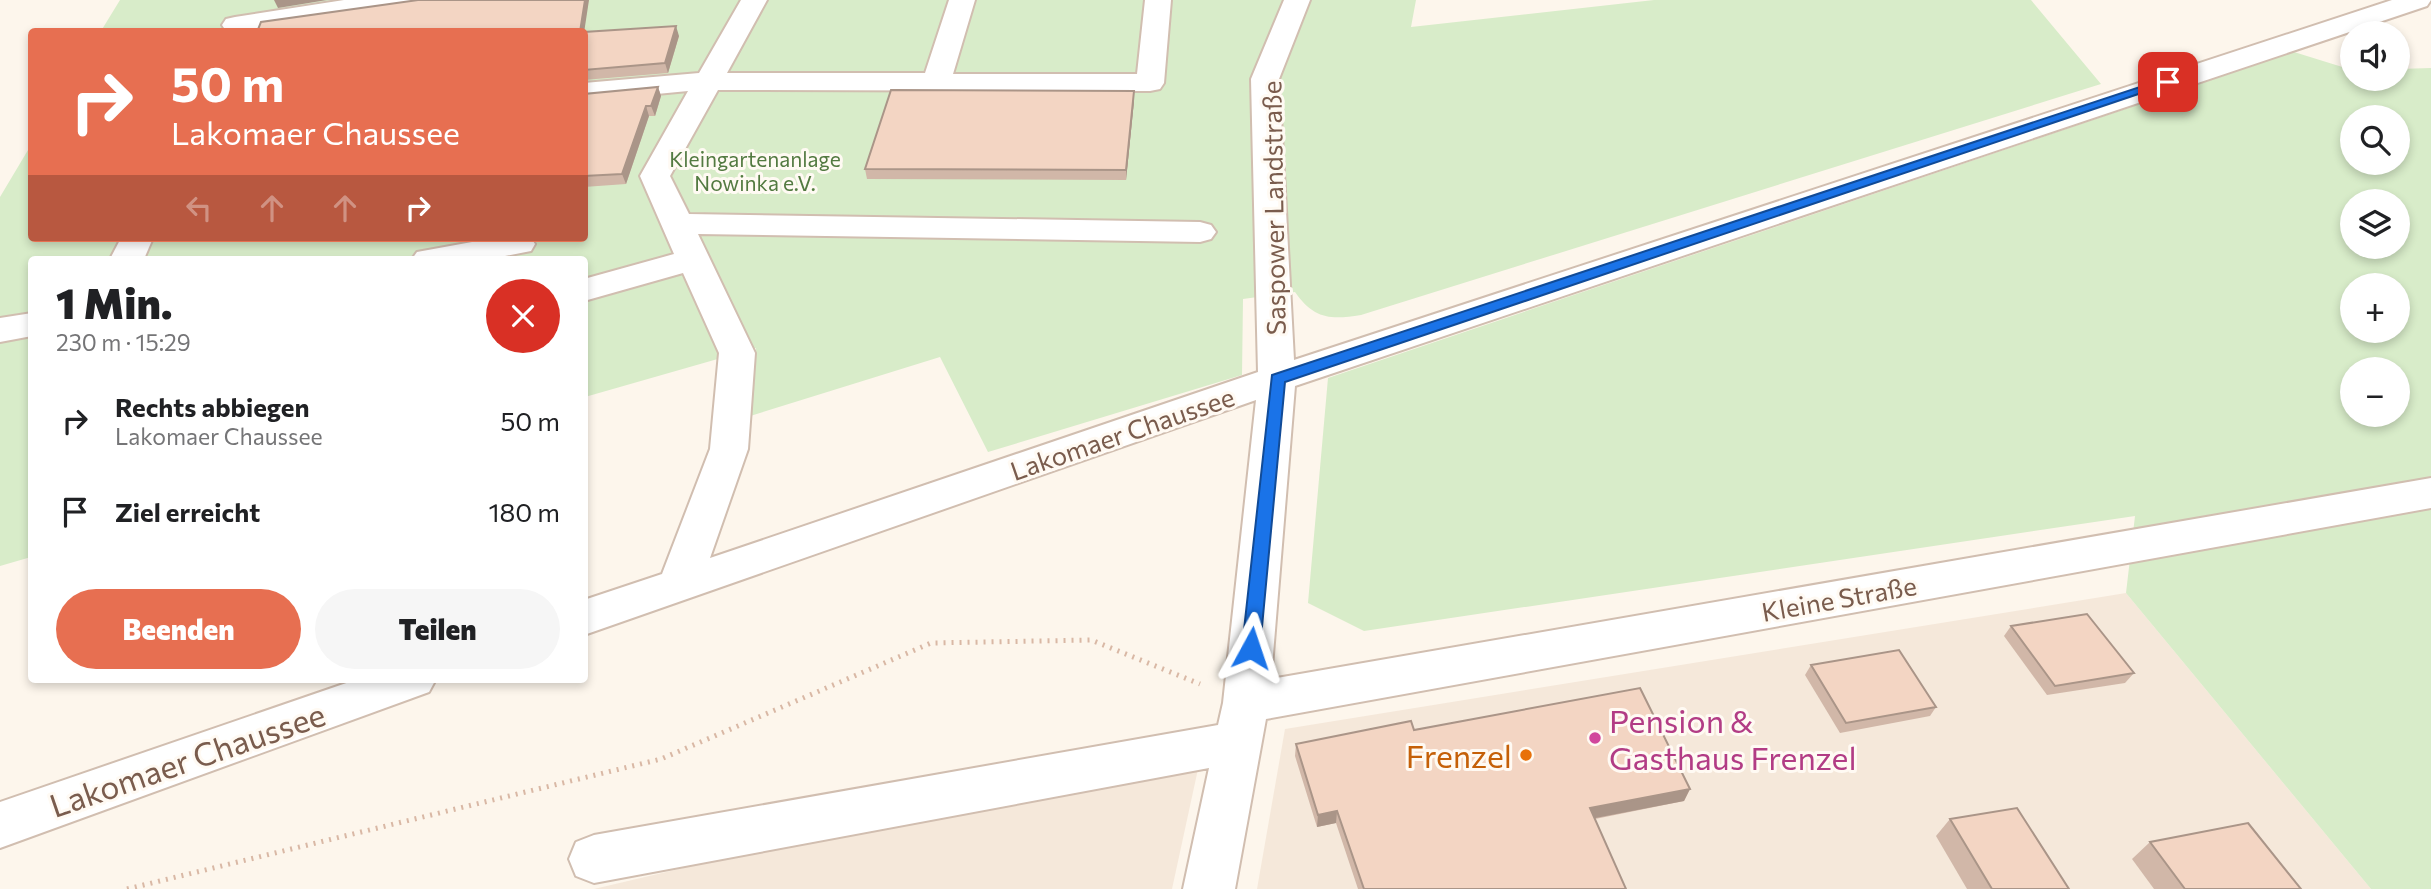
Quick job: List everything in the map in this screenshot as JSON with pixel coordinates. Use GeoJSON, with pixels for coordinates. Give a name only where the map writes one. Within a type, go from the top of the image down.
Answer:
{"type":"FeatureCollection","features":[{"type":"Feature","properties":{"kind":"street"},"geometry":{"type":"LineString","coordinates":[[234,28],[247,0]]}},
{"type":"Feature","properties":{"kind":"street"},"geometry":{"type":"LineString","coordinates":[[234,28],[362,5],[418,0]]}},
{"type":"Feature","properties":{"kind":"street"},"geometry":{"type":"LineString","coordinates":[[679,585],[729,449],[737,354],[655,176],[754,0]]}},
{"type":"Feature","properties":{"kind":"street"},"geometry":{"type":"LineString","coordinates":[[936,82],[962,0]]}},
{"type":"Feature","properties":{"kind":"street"},"geometry":{"type":"LineString","coordinates":[[588,92],[709,81],[1150,83],[1158,0]]}},
{"type":"Feature","properties":{"kind":"street","name":"Saspower Landstraße"},"geometry":{"type":"LineString","coordinates":[[1209,889],[1242,722],[1278,379],[1265,79],[1297,0]]}},
{"type":"Feature","properties":{"kind":"street","name":"Lakomaer Chaussee"},"geometry":{"type":"LineString","coordinates":[[588,617],[1278,379],[2418,0]]}},
{"type":"Feature","properties":{"kind":"street"},"geometry":{"type":"LineString","coordinates":[[677,224],[1200,232]]}},
{"type":"Feature","properties":{"kind":"street"},"geometry":{"type":"LineString","coordinates":[[447,256],[519,244]]}},
{"type":"Feature","properties":{"kind":"street"},"geometry":{"type":"LineString","coordinates":[[588,289],[693,259]]}},
{"type":"Feature","properties":{"kind":"street"},"geometry":{"type":"LineString","coordinates":[[0,330],[28,325]]}},
{"type":"Feature","properties":{"kind":"street","name":"Kleine Straße"},"geometry":{"type":"LineString","coordinates":[[594,859],[1242,722],[2431,493]]}},
{"type":"Feature","properties":{"kind":"street","name":"Lakomaer Chaussee"},"geometry":{"type":"LineString","coordinates":[[0,825],[402,683]]}},
{"type":"Feature","properties":{"kind":"path"},"geometry":{"type":"LineString","coordinates":[[127,889],[661,759],[930,643],[1091,640],[1242,722]]}},
{"type":"Feature","properties":{"kind":"shaded area"},"geometry":{"type":"Polygon","coordinates":[[[2126,593],[2371,889],[1257,889],[1285,729],[2126,593]]]}},
{"type":"Feature","properties":{"kind":"shaded area"},"geometry":{"type":"Polygon","coordinates":[[[1203,746],[1172,889],[594,889],[1203,746]]]}},
{"type":"Feature","properties":{"kind":"green space","name":"Kleingartenanlage Nowinka e.V."},"geometry":{"type":"Polygon","coordinates":[[[120,0],[1416,0],[1411,27],[1654,0],[2031,0],[2101,84],[1361,315],[1324,316],[1309,308],[1295,292],[1243,299],[1242,375],[988,452],[940,357],[747,417],[756,348],[588,396],[588,256],[28,256],[28,558],[0,566],[0,197],[28,150],[28,242],[588,242],[588,28],[103,28],[120,0]]]}},
{"type":"Feature","properties":{"kind":"green space"},"geometry":{"type":"Polygon","coordinates":[[[2294,52],[2340,66],[2340,91],[2410,91],[2410,69],[2431,68],[2431,889],[2371,889],[2126,593],[2135,516],[1364,631],[1308,603],[1328,378],[2294,52]]]}},
{"type":"Feature","properties":{"kind":"building"},"geometry":{"type":"Polygon","coordinates":[[[418,0],[585,0],[581,28],[259,28],[261,22],[418,0]]]}},
{"type":"Feature","properties":{"kind":"building"},"geometry":{"type":"Polygon","coordinates":[[[676,26],[665,63],[588,70],[588,32],[676,26]]]}},
{"type":"Feature","properties":{"kind":"building"},"geometry":{"type":"Polygon","coordinates":[[[658,87],[651,106],[646,106],[622,174],[588,176],[588,94],[658,87]]]}},
{"type":"Feature","properties":{"kind":"building"},"geometry":{"type":"Polygon","coordinates":[[[891,90],[1134,91],[1126,170],[865,169],[891,90]]]}},
{"type":"Feature","properties":{"kind":"building"},"geometry":{"type":"Polygon","coordinates":[[[2087,614],[2134,673],[2055,686],[2011,626],[2087,614]]]}},
{"type":"Feature","properties":{"kind":"building"},"geometry":{"type":"Polygon","coordinates":[[[1899,650],[1936,707],[1846,723],[1811,665],[1899,650]]]}},
{"type":"Feature","properties":{"kind":"building"},"geometry":{"type":"Polygon","coordinates":[[[1640,688],[1690,789],[1590,808],[1626,889],[1364,889],[1337,811],[1318,815],[1296,744],[1411,721],[1414,730],[1640,688]]]}},
{"type":"Feature","properties":{"kind":"building"},"geometry":{"type":"Polygon","coordinates":[[[2017,808],[2069,889],[1992,889],[1950,819],[2017,808]]]}},
{"type":"Feature","properties":{"kind":"building"},"geometry":{"type":"Polygon","coordinates":[[[2248,823],[2301,889],[2185,889],[2150,842],[2248,823]]]}},
{"type":"Feature","properties":{"kind":"place","name":"Pension & Gasthaus Frenzel"},"geometry":{"type":"Point","coordinates":[1595,738]}},
{"type":"Feature","properties":{"kind":"place","name":"Frenzel"},"geometry":{"type":"Point","coordinates":[1526,755]}},
{"type":"Feature","properties":{"kind":"route"},"geometry":{"type":"LineString","coordinates":[[1251,648],[1278,379],[2168,82]]}}]}
